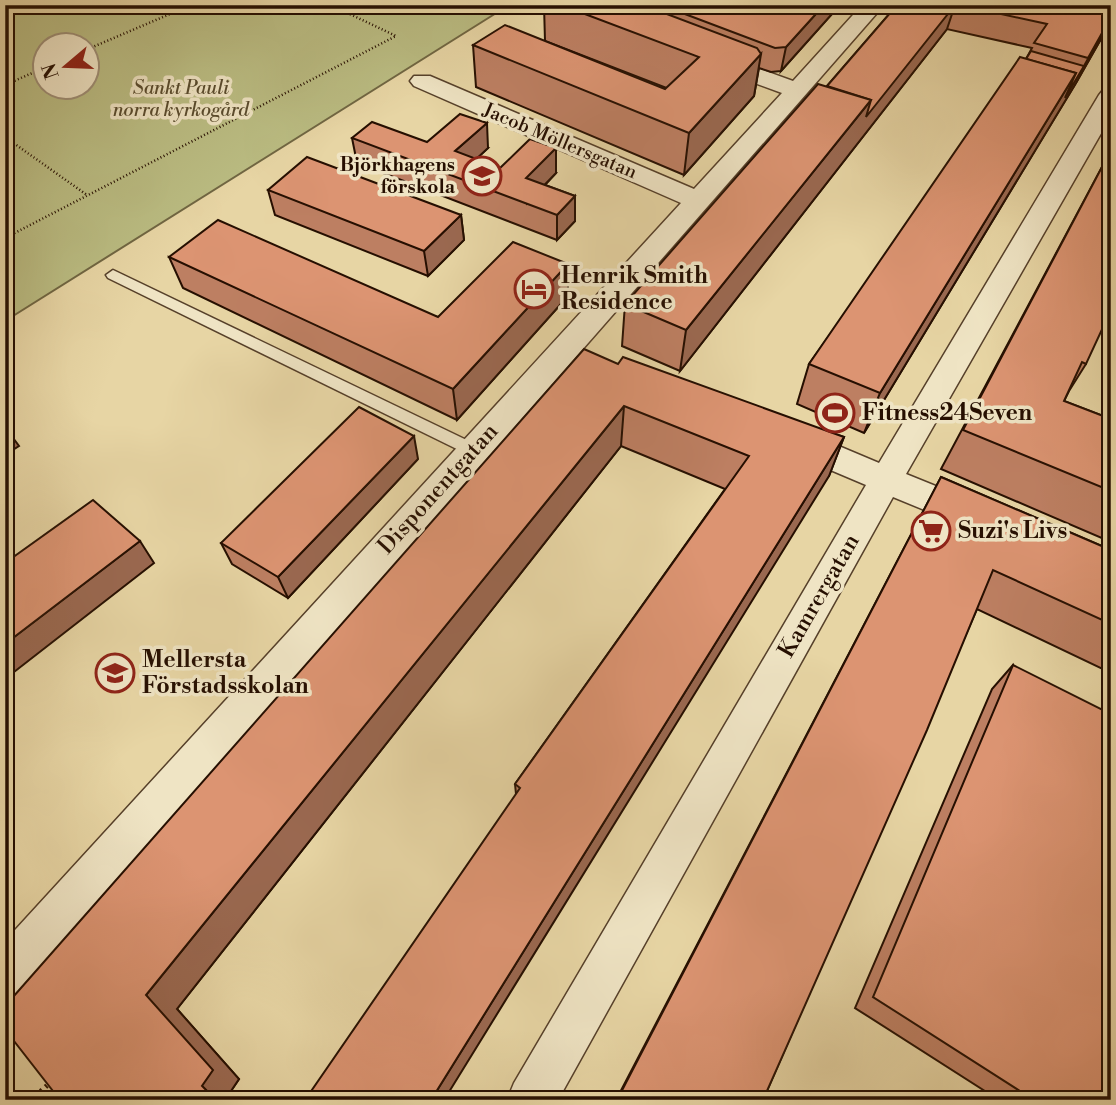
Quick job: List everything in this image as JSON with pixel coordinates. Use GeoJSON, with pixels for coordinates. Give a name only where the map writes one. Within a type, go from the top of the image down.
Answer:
{"type":"FeatureCollection","features":[{"type":"Feature","properties":{"kind":"street","name":"Disponentgatan"},"geometry":{"type":"LineString","coordinates":[[5,975],[473,450],[578,354],[698,201],[874,5]]}},
{"type":"Feature","properties":{"kind":"street"},"geometry":{"type":"LineString","coordinates":[[994,5],[1111,29]]}},
{"type":"Feature","properties":{"kind":"street"},"geometry":{"type":"LineString","coordinates":[[694,53],[799,91]]}},
{"type":"Feature","properties":{"kind":"street","name":"Jacob Möllersgatan"},"geometry":{"type":"LineString","coordinates":[[422,81],[698,201]]}},
{"type":"Feature","properties":{"kind":"street","name":"Kamrergatan"},"geometry":{"type":"LineString","coordinates":[[531,1100],[887,478],[1111,95]]}},
{"type":"Feature","properties":{"kind":"street"},"geometry":{"type":"LineString","coordinates":[[758,426],[999,527]]}},
{"type":"Feature","properties":{"kind":"lane"},"geometry":{"type":"LineString","coordinates":[[113,275],[473,450]]}},
{"type":"Feature","properties":{"kind":"path"},"geometry":{"type":"LineString","coordinates":[[102,44],[191,5]]}},
{"type":"Feature","properties":{"kind":"path"},"geometry":{"type":"LineString","coordinates":[[5,238],[396,36],[331,5]]}},
{"type":"Feature","properties":{"kind":"path"},"geometry":{"type":"LineString","coordinates":[[5,85],[32,73]]}},
{"type":"Feature","properties":{"kind":"path"},"geometry":{"type":"LineString","coordinates":[[5,136],[87,195]]}},
{"type":"Feature","properties":{"kind":"path"},"geometry":{"type":"LineString","coordinates":[[32,1100],[60,1074]]}},
{"type":"Feature","properties":{"kind":"green space","name":"Sankt Pauli norra kyrkogård"},"geometry":{"type":"Polygon","coordinates":[[[5,5],[509,5],[5,321],[5,5]]]}},
{"type":"Feature","properties":{"kind":"building"},"geometry":{"type":"Polygon","coordinates":[[[561,5],[643,5],[757,48],[761,54],[689,133],[473,45],[505,25],[665,89],[699,57],[561,5]]]}},
{"type":"Feature","properties":{"kind":"building"},"geometry":{"type":"Polygon","coordinates":[[[661,5],[740,5],[762,13],[770,5],[824,5],[786,47],[775,48],[661,5]]]}},
{"type":"Feature","properties":{"kind":"building"},"geometry":{"type":"Polygon","coordinates":[[[897,5],[955,5],[866,117],[871,100],[827,86],[897,5]]]}},
{"type":"Feature","properties":{"kind":"building"},"geometry":{"type":"Polygon","coordinates":[[[960,5],[1070,5],[1111,14],[1111,17],[1088,58],[1034,43],[1047,24],[960,5]]]}},
{"type":"Feature","properties":{"kind":"building"},"geometry":{"type":"Polygon","coordinates":[[[1031,51],[1084,66],[1065,98],[1076,73],[1026,59],[1031,51]]]}},
{"type":"Feature","properties":{"kind":"building"},"geometry":{"type":"Polygon","coordinates":[[[1020,57],[1076,73],[880,393],[809,364],[1020,57]]]}},
{"type":"Feature","properties":{"kind":"building"},"geometry":{"type":"Polygon","coordinates":[[[818,84],[871,100],[686,330],[625,304],[818,84]]]}},
{"type":"Feature","properties":{"kind":"building"},"geometry":{"type":"Polygon","coordinates":[[[460,114],[487,123],[455,151],[500,168],[530,139],[556,148],[526,178],[575,196],[557,215],[352,138],[372,122],[427,142],[460,114]]]}},
{"type":"Feature","properties":{"kind":"building"},"geometry":{"type":"Polygon","coordinates":[[[1111,150],[1111,310],[1086,364],[1082,362],[1064,401],[1111,419],[1111,491],[963,430],[1111,150]]]}},
{"type":"Feature","properties":{"kind":"building"},"geometry":{"type":"Polygon","coordinates":[[[307,157],[461,215],[424,251],[268,190],[307,157]]]}},
{"type":"Feature","properties":{"kind":"building"},"geometry":{"type":"Polygon","coordinates":[[[218,220],[438,317],[513,242],[568,264],[453,389],[169,257],[218,220]]]}},
{"type":"Feature","properties":{"kind":"building"},"geometry":{"type":"Polygon","coordinates":[[[584,349],[618,364],[623,357],[844,437],[431,1100],[305,1100],[520,788],[515,784],[749,456],[624,406],[146,995],[213,1070],[202,1086],[216,1100],[60,1100],[7,1032],[13,997],[584,349]]]}},
{"type":"Feature","properties":{"kind":"building"},"geometry":{"type":"Polygon","coordinates":[[[359,407],[414,436],[278,577],[221,543],[359,407]]]}},
{"type":"Feature","properties":{"kind":"building"},"geometry":{"type":"Polygon","coordinates":[[[941,477],[1111,550],[1111,624],[993,570],[927,730],[763,1100],[617,1100],[941,477]]]}},
{"type":"Feature","properties":{"kind":"building"},"geometry":{"type":"Polygon","coordinates":[[[93,500],[140,541],[5,644],[5,563],[93,500]]]}},
{"type":"Feature","properties":{"kind":"building"},"geometry":{"type":"Polygon","coordinates":[[[1013,665],[1111,714],[1111,1100],[1034,1100],[873,997],[1013,665]]]}},
{"type":"Feature","properties":{"kind":"place","name":"Björkhagens förskola"},"geometry":{"type":"Point","coordinates":[482,176]}},
{"type":"Feature","properties":{"kind":"place","name":"Henrik Smith Residence"},"geometry":{"type":"Point","coordinates":[534,289]}},
{"type":"Feature","properties":{"kind":"place","name":"Fitness24Seven"},"geometry":{"type":"Point","coordinates":[835,413]}},
{"type":"Feature","properties":{"kind":"place","name":"Suzi's Livs"},"geometry":{"type":"Point","coordinates":[931,531]}},
{"type":"Feature","properties":{"kind":"place","name":"Mellersta Förstadsskolan"},"geometry":{"type":"Point","coordinates":[115,673]}}]}
